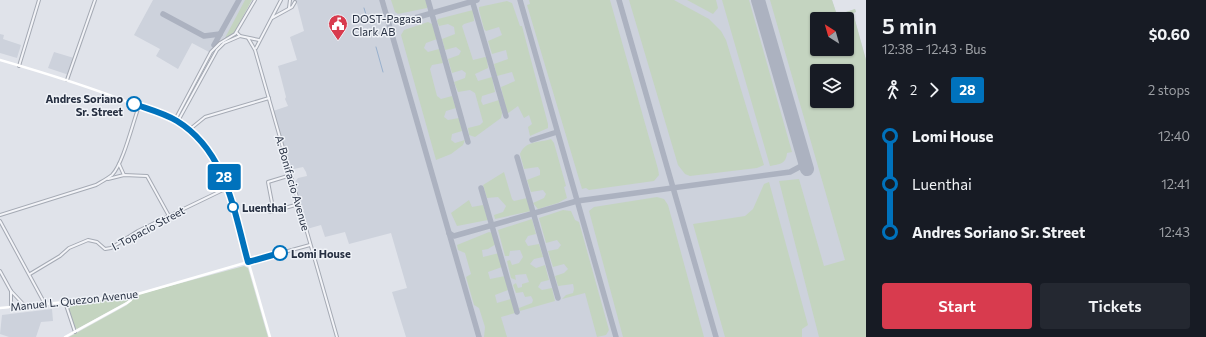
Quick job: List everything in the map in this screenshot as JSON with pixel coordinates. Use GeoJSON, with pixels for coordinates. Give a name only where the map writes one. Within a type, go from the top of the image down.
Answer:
{"type":"FeatureCollection","features":[{"type":"Feature","properties":{"kind":"main road"},"geometry":{"type":"LineString","coordinates":[[0,60],[67,80],[139,106],[176,121],[189,130],[215,159],[227,188],[270,337]]}},
{"type":"Feature","properties":{"kind":"main road","name":"Manuel L. Quezon Avenue"},"geometry":{"type":"LineString","coordinates":[[0,308],[131,296],[248,262]]}},
{"type":"Feature","properties":{"kind":"main road"},"geometry":{"type":"LineString","coordinates":[[66,337],[127,303],[131,296]]}},
{"type":"Feature","properties":{"kind":"street"},"geometry":{"type":"LineString","coordinates":[[19,66],[40,0]]}},
{"type":"Feature","properties":{"kind":"street"},"geometry":{"type":"LineString","coordinates":[[67,80],[95,0]]}},
{"type":"Feature","properties":{"kind":"street"},"geometry":{"type":"LineString","coordinates":[[176,121],[217,45],[236,34],[255,0]]}},
{"type":"Feature","properties":{"kind":"street"},"geometry":{"type":"LineString","coordinates":[[255,50],[281,0]]}},
{"type":"Feature","properties":{"kind":"street"},"geometry":{"type":"LineString","coordinates":[[287,10],[290,6],[290,0]]}},
{"type":"Feature","properties":{"kind":"street"},"geometry":{"type":"LineString","coordinates":[[271,18],[292,7],[295,2]]}},
{"type":"Feature","properties":{"kind":"street"},"geometry":{"type":"LineString","coordinates":[[236,34],[239,33],[240,36],[259,40]]}},
{"type":"Feature","properties":{"kind":"street"},"geometry":{"type":"LineString","coordinates":[[236,34],[237,38]]}},
{"type":"Feature","properties":{"kind":"street"},"geometry":{"type":"LineString","coordinates":[[200,78],[217,50],[224,43],[240,36]]}},
{"type":"Feature","properties":{"kind":"street","name":"A. Bonifacio Avenue"},"geometry":{"type":"LineString","coordinates":[[248,38],[255,50],[337,337]]}},
{"type":"Feature","properties":{"kind":"street"},"geometry":{"type":"LineString","coordinates":[[189,130],[205,117],[269,98]]}},
{"type":"Feature","properties":{"kind":"street"},"geometry":{"type":"LineString","coordinates":[[107,179],[119,164],[139,106]]}},
{"type":"Feature","properties":{"kind":"street"},"geometry":{"type":"LineString","coordinates":[[119,164],[124,175]]}},
{"type":"Feature","properties":{"kind":"street"},"geometry":{"type":"LineString","coordinates":[[0,215],[89,187],[107,179],[124,175],[147,176],[169,216]]}},
{"type":"Feature","properties":{"kind":"street"},"geometry":{"type":"LineString","coordinates":[[274,211],[268,182],[291,175]]}},
{"type":"Feature","properties":{"kind":"street","name":"I. Topacio Street"},"geometry":{"type":"LineString","coordinates":[[30,274],[60,256],[69,248],[88,240],[97,242],[106,249],[111,248],[131,235],[227,188]]}},
{"type":"Feature","properties":{"kind":"street"},"geometry":{"type":"LineString","coordinates":[[270,212],[299,204]]}},
{"type":"Feature","properties":{"kind":"street"},"geometry":{"type":"LineString","coordinates":[[0,221],[46,304]]}},
{"type":"Feature","properties":{"kind":"street","name":"Manuel L. Quezon Avenue"},"geometry":{"type":"LineString","coordinates":[[248,262],[310,245]]}},
{"type":"Feature","properties":{"kind":"street"},"geometry":{"type":"LineString","coordinates":[[0,271],[11,291],[25,306]]}},
{"type":"Feature","properties":{"kind":"street"},"geometry":{"type":"LineString","coordinates":[[11,291],[11,307]]}},
{"type":"Feature","properties":{"kind":"street"},"geometry":{"type":"LineString","coordinates":[[65,302],[74,332]]}},
{"type":"Feature","properties":{"kind":"shaded area"},"geometry":{"type":"Polygon","coordinates":[[[153,0],[250,0],[230,34],[219,41],[209,52],[192,43],[178,69],[156,56],[160,49],[134,35],[153,0]]]}},
{"type":"Feature","properties":{"kind":"shaded area"},"geometry":{"type":"Polygon","coordinates":[[[296,0],[832,0],[836,12],[810,12],[810,56],[854,56],[854,17],[866,60],[866,337],[406,337],[392,292],[407,288],[391,233],[349,244],[345,232],[325,237],[321,225],[307,229],[294,183],[298,178],[307,176],[306,172],[303,167],[294,169],[290,168],[273,111],[288,106],[285,99],[286,97],[278,66],[297,60],[290,37],[304,31],[296,0]]]}},
{"type":"Feature","properties":{"kind":"shaded area"},"geometry":{"type":"Polygon","coordinates":[[[855,9],[856,12],[854,13],[846,12],[855,9]]]}},
{"type":"Feature","properties":{"kind":"shaded area"},"geometry":{"type":"Polygon","coordinates":[[[0,34],[4,35],[3,39],[21,45],[17,58],[0,53],[0,34]]]}},
{"type":"Feature","properties":{"kind":"shaded area"},"geometry":{"type":"Polygon","coordinates":[[[54,52],[74,58],[69,75],[48,68],[54,52]]]}},
{"type":"Feature","properties":{"kind":"shaded area"},"geometry":{"type":"Polygon","coordinates":[[[52,309],[53,321],[41,322],[36,337],[9,337],[0,334],[2,315],[52,309]]]}},
{"type":"Feature","properties":{"kind":"green space"},"geometry":{"type":"Polygon","coordinates":[[[245,0],[252,0],[234,33],[225,38],[245,0]]]}},
{"type":"Feature","properties":{"kind":"green space"},"geometry":{"type":"Polygon","coordinates":[[[391,0],[426,0],[428,6],[427,8],[398,14],[395,12],[391,0]]]}},
{"type":"Feature","properties":{"kind":"green space"},"geometry":{"type":"Polygon","coordinates":[[[529,0],[610,0],[658,169],[659,175],[654,181],[589,190],[586,188],[582,189],[527,5],[530,4],[529,0]]]}},
{"type":"Feature","properties":{"kind":"green space"},"geometry":{"type":"Polygon","coordinates":[[[629,0],[674,0],[709,19],[721,31],[726,40],[764,165],[757,168],[690,176],[685,174],[678,165],[629,0]]]}},
{"type":"Feature","properties":{"kind":"green space"},"geometry":{"type":"Polygon","coordinates":[[[687,0],[716,0],[718,8],[713,14],[687,0]]]}},
{"type":"Feature","properties":{"kind":"green space"},"geometry":{"type":"Polygon","coordinates":[[[722,0],[749,0],[792,152],[787,153],[784,161],[780,164],[770,166],[722,0]]]}},
{"type":"Feature","properties":{"kind":"green space"},"geometry":{"type":"Polygon","coordinates":[[[770,0],[832,0],[836,12],[810,12],[810,56],[854,56],[854,17],[866,60],[866,337],[819,337],[779,181],[799,179],[824,266],[845,260],[770,0]]]}},
{"type":"Feature","properties":{"kind":"green space"},"geometry":{"type":"Polygon","coordinates":[[[507,1],[512,3],[520,26],[522,26],[548,124],[548,128],[530,136],[528,127],[532,124],[529,115],[524,118],[518,106],[507,114],[501,87],[515,81],[512,72],[497,76],[494,64],[508,59],[506,50],[492,54],[488,41],[502,35],[499,27],[486,31],[484,29],[479,10],[479,7],[507,1]]]}},
{"type":"Feature","properties":{"kind":"green space"},"geometry":{"type":"Polygon","coordinates":[[[855,9],[856,12],[854,13],[846,12],[855,9]]]}},
{"type":"Feature","properties":{"kind":"green space"},"geometry":{"type":"Polygon","coordinates":[[[473,10],[474,21],[462,26],[473,60],[485,57],[487,58],[488,68],[475,74],[478,81],[492,77],[495,92],[482,96],[481,101],[483,105],[499,100],[502,113],[501,118],[475,137],[469,135],[468,128],[480,125],[483,122],[475,93],[470,90],[458,92],[454,82],[465,78],[466,73],[462,70],[452,73],[448,59],[459,55],[461,51],[456,47],[445,50],[442,39],[455,34],[454,27],[448,24],[439,26],[437,21],[438,19],[473,10]]]}},
{"type":"Feature","properties":{"kind":"green space"},"geometry":{"type":"Polygon","coordinates":[[[428,22],[432,24],[437,39],[426,43],[424,48],[428,52],[439,49],[443,63],[432,65],[430,69],[437,96],[441,99],[452,96],[456,108],[446,111],[444,117],[448,120],[459,118],[462,131],[452,134],[451,140],[455,143],[465,140],[463,145],[451,154],[436,160],[401,35],[404,30],[428,22]]]}},
{"type":"Feature","properties":{"kind":"green space"},"geometry":{"type":"Polygon","coordinates":[[[551,139],[554,143],[566,186],[564,187],[567,198],[558,203],[538,209],[533,203],[544,198],[546,194],[543,190],[531,192],[527,180],[540,175],[540,170],[538,167],[524,169],[520,154],[529,144],[551,139]]]}},
{"type":"Feature","properties":{"kind":"green space"},"geometry":{"type":"Polygon","coordinates":[[[504,172],[512,199],[514,201],[527,198],[531,211],[495,219],[494,215],[503,212],[506,206],[498,197],[487,198],[483,185],[504,172]]]}},
{"type":"Feature","properties":{"kind":"green space"},"geometry":{"type":"Polygon","coordinates":[[[769,182],[808,325],[802,329],[802,337],[725,337],[693,224],[745,216],[753,209],[764,184],[769,182]]]}},
{"type":"Feature","properties":{"kind":"green space"},"geometry":{"type":"Polygon","coordinates":[[[657,197],[664,199],[668,205],[704,337],[623,337],[589,211],[594,207],[657,197]]]}},
{"type":"Feature","properties":{"kind":"green space"},"geometry":{"type":"Polygon","coordinates":[[[469,200],[472,207],[483,205],[488,220],[457,226],[451,213],[469,200]]]}},
{"type":"Feature","properties":{"kind":"green space"},"geometry":{"type":"Polygon","coordinates":[[[563,210],[571,211],[575,220],[579,222],[609,330],[606,335],[597,337],[585,293],[562,299],[566,295],[573,293],[573,284],[558,286],[555,276],[564,273],[568,269],[564,264],[553,267],[548,251],[558,249],[561,245],[557,240],[546,243],[539,218],[563,210]]]}},
{"type":"Feature","properties":{"kind":"green space"},"geometry":{"type":"Polygon","coordinates":[[[532,219],[536,234],[528,236],[525,241],[528,246],[539,244],[543,257],[534,259],[530,264],[536,268],[545,265],[549,280],[541,282],[538,287],[542,290],[552,288],[555,301],[520,311],[519,308],[532,303],[533,300],[531,296],[525,297],[523,292],[516,293],[513,285],[516,283],[518,288],[522,287],[522,284],[529,282],[526,274],[515,275],[516,280],[511,278],[507,261],[510,260],[512,265],[519,263],[523,257],[520,250],[510,251],[509,256],[505,256],[498,230],[532,219]]]}},
{"type":"Feature","properties":{"kind":"green space"},"geometry":{"type":"Polygon","coordinates":[[[489,232],[493,233],[496,244],[488,249],[482,250],[483,257],[499,253],[502,267],[488,272],[490,279],[505,276],[508,290],[495,295],[497,303],[511,299],[515,313],[501,317],[507,337],[484,337],[485,327],[479,308],[474,305],[466,277],[471,274],[465,253],[458,250],[457,245],[489,232]]]}},
{"type":"Feature","properties":{"kind":"green space"},"geometry":{"type":"Polygon","coordinates":[[[244,266],[248,268],[268,337],[69,337],[127,305],[133,296],[244,266]]]}},
{"type":"Feature","properties":{"kind":"green space"},"geometry":{"type":"Polygon","coordinates":[[[127,297],[128,301],[77,329],[74,327],[67,306],[69,303],[127,297]]]}},
{"type":"Feature","properties":{"kind":"waterway"},"geometry":{"type":"LineString","coordinates":[[364,8],[368,21]]}},
{"type":"Feature","properties":{"kind":"waterway"},"geometry":{"type":"LineString","coordinates":[[376,47],[383,72]]}},
{"type":"Feature","properties":{"kind":"taxiway"},"geometry":{"type":"LineString","coordinates":[[214,45],[239,0]]}},
{"type":"Feature","properties":{"kind":"taxiway"},"geometry":{"type":"LineString","coordinates":[[382,0],[479,337]]}},
{"type":"Feature","properties":{"kind":"taxiway"},"geometry":{"type":"LineString","coordinates":[[428,0],[468,142]]}},
{"type":"Feature","properties":{"kind":"taxiway"},"geometry":{"type":"LineString","coordinates":[[472,0],[506,116]]}},
{"type":"Feature","properties":{"kind":"taxiway"},"geometry":{"type":"LineString","coordinates":[[387,15],[394,20],[401,22],[477,0]]}},
{"type":"Feature","properties":{"kind":"taxiway"},"geometry":{"type":"LineString","coordinates":[[520,0],[616,337]]}},
{"type":"Feature","properties":{"kind":"taxiway"},"geometry":{"type":"LineString","coordinates":[[619,0],[716,337]]}},
{"type":"Feature","properties":{"kind":"taxiway"},"geometry":{"type":"LineString","coordinates":[[163,14],[204,36],[220,34]]}},
{"type":"Feature","properties":{"kind":"taxiway"},"geometry":{"type":"LineString","coordinates":[[532,140],[557,132]]}},
{"type":"Feature","properties":{"kind":"taxiway"},"geometry":{"type":"LineString","coordinates":[[517,157],[558,298]]}},
{"type":"Feature","properties":{"kind":"taxiway"},"geometry":{"type":"LineString","coordinates":[[449,233],[454,236],[577,201],[790,172],[805,164]]}},
{"type":"Feature","properties":{"kind":"taxiway"},"geometry":{"type":"LineString","coordinates":[[481,188],[517,312]]}},
{"type":"Feature","properties":{"kind":"runway"},"geometry":{"type":"LineString","coordinates":[[758,0],[807,169]]}},
{"type":"Feature","properties":{"kind":"bus line","name":"28"},"geometry":{"type":"LineString","coordinates":[[134,104],[170,117],[178,122],[198,138],[212,155],[221,170],[225,181],[248,262],[280,253]]}},
{"type":"Feature","properties":{"kind":"place","name":"DOST-Pagasa Clark AB"},"geometry":{"type":"Point","coordinates":[338,41]}},
{"type":"Feature","properties":{"kind":"place","name":"Andres Soriano Sr. Street"},"geometry":{"type":"Point","coordinates":[134,104]}},
{"type":"Feature","properties":{"kind":"place","name":"Luenthai"},"geometry":{"type":"Point","coordinates":[233,207]}},
{"type":"Feature","properties":{"kind":"place","name":"Lomi House"},"geometry":{"type":"Point","coordinates":[280,253]}}]}
